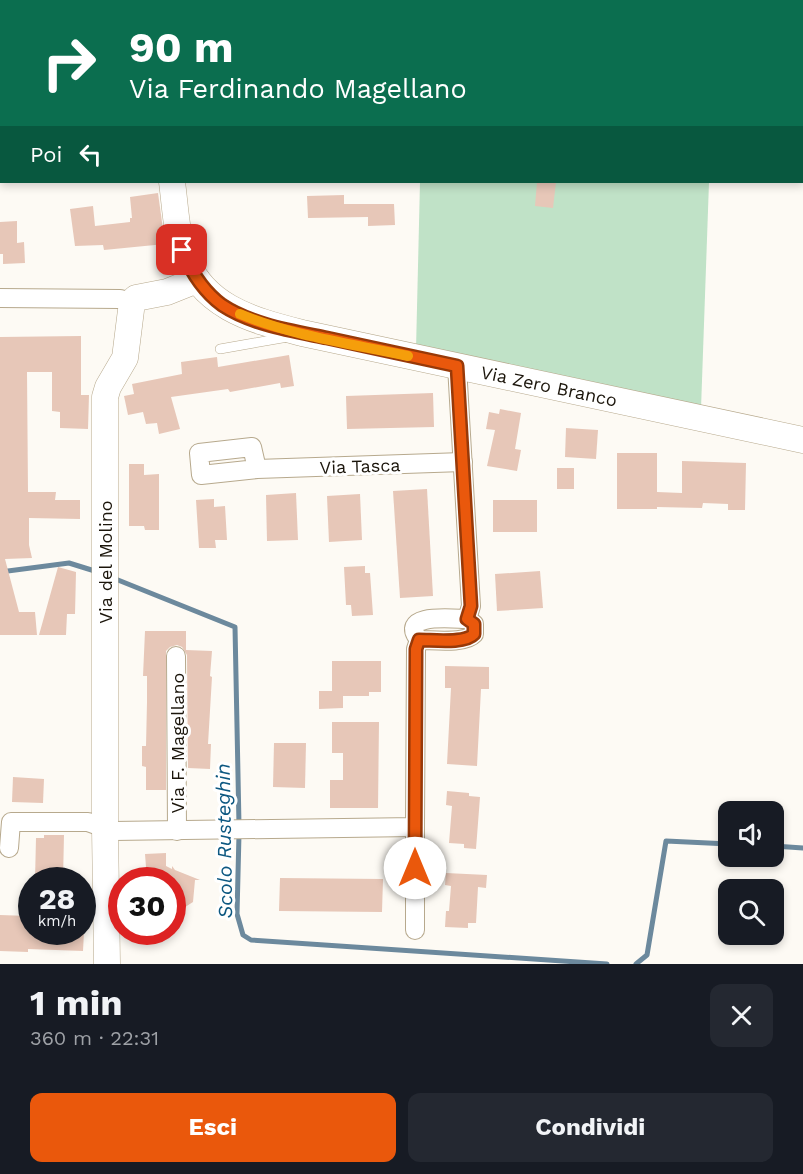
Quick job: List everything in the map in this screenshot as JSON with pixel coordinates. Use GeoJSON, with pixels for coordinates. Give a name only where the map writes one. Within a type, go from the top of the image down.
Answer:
{"type":"FeatureCollection","features":[{"type":"Feature","properties":{"kind":"street","name":"Via Zero Branco"},"geometry":{"type":"LineString","coordinates":[[172,183],[182,250],[197,280],[211,295],[236,312],[258,321],[295,331],[803,440]]}},
{"type":"Feature","properties":{"kind":"street"},"geometry":{"type":"LineString","coordinates":[[0,298],[120,299],[132,302],[136,298],[167,292],[197,280]]}},
{"type":"Feature","properties":{"kind":"street","name":"Via del Molino"},"geometry":{"type":"LineString","coordinates":[[107,964],[105,397],[108,387],[125,358],[132,302]]}},
{"type":"Feature","properties":{"kind":"street"},"geometry":{"type":"LineString","coordinates":[[415,930],[416,649],[419,640],[463,640],[471,638],[474,634],[474,624],[467,619],[471,606],[457,366]]}},
{"type":"Feature","properties":{"kind":"street","name":"Via Tasca"},"geometry":{"type":"LineString","coordinates":[[257,469],[463,462]]}},
{"type":"Feature","properties":{"kind":"street","name":"Via F. Magellano"},"geometry":{"type":"LineString","coordinates":[[176,656],[177,831]]}},
{"type":"Feature","properties":{"kind":"street"},"geometry":{"type":"LineString","coordinates":[[9,848],[11,822],[88,822],[112,831],[415,827]]}},
{"type":"Feature","properties":{"kind":"lane"},"geometry":{"type":"LineString","coordinates":[[220,350],[283,339],[292,336],[295,331]]}},
{"type":"Feature","properties":{"kind":"green space"},"geometry":{"type":"Polygon","coordinates":[[[420,183],[709,183],[701,409],[416,350],[420,183]]]}},
{"type":"Feature","properties":{"kind":"building"},"geometry":{"type":"Polygon","coordinates":[[[537,183],[556,183],[553,208],[535,206],[537,183]]]}},
{"type":"Feature","properties":{"kind":"building"},"geometry":{"type":"Polygon","coordinates":[[[158,193],[165,244],[104,250],[103,245],[75,246],[70,209],[93,206],[95,226],[130,222],[132,218],[130,197],[158,193]]]}},
{"type":"Feature","properties":{"kind":"building"},"geometry":{"type":"Polygon","coordinates":[[[344,195],[344,204],[394,204],[395,225],[368,226],[368,217],[308,218],[307,196],[344,195]]]}},
{"type":"Feature","properties":{"kind":"building"},"geometry":{"type":"Polygon","coordinates":[[[17,221],[17,243],[24,242],[25,263],[3,264],[3,254],[0,254],[0,222],[17,221]]]}},
{"type":"Feature","properties":{"kind":"building"},"geometry":{"type":"Polygon","coordinates":[[[81,336],[81,395],[89,395],[88,429],[60,428],[60,412],[52,411],[52,372],[27,372],[28,492],[56,492],[55,500],[80,500],[80,519],[29,518],[29,545],[32,558],[5,559],[19,612],[35,612],[37,635],[0,635],[0,337],[81,336]]]}},
{"type":"Feature","properties":{"kind":"building"},"geometry":{"type":"Polygon","coordinates":[[[289,355],[294,386],[281,388],[280,383],[230,392],[228,389],[171,397],[180,429],[159,434],[157,423],[146,424],[143,412],[128,415],[124,396],[134,394],[132,384],[182,374],[181,362],[217,357],[218,367],[289,355]]]}},
{"type":"Feature","properties":{"kind":"building"},"geometry":{"type":"Polygon","coordinates":[[[433,393],[434,427],[347,429],[346,396],[433,393]]]}},
{"type":"Feature","properties":{"kind":"building"},"geometry":{"type":"Polygon","coordinates":[[[500,409],[521,413],[515,449],[521,450],[517,471],[487,466],[495,430],[486,429],[489,412],[499,414],[500,409]]]}},
{"type":"Feature","properties":{"kind":"building"},"geometry":{"type":"Polygon","coordinates":[[[566,428],[598,430],[596,459],[565,457],[566,428]]]}},
{"type":"Feature","properties":{"kind":"building"},"geometry":{"type":"Polygon","coordinates":[[[617,453],[657,453],[657,492],[682,493],[682,461],[746,463],[745,510],[728,510],[728,504],[703,503],[702,508],[617,509],[617,453]]]}},
{"type":"Feature","properties":{"kind":"building"},"geometry":{"type":"Polygon","coordinates":[[[129,464],[144,464],[144,475],[159,474],[159,530],[145,530],[144,526],[129,526],[129,464]]]}},
{"type":"Feature","properties":{"kind":"building"},"geometry":{"type":"Polygon","coordinates":[[[557,468],[574,468],[574,489],[557,489],[557,468]]]}},
{"type":"Feature","properties":{"kind":"building"},"geometry":{"type":"Polygon","coordinates":[[[427,489],[433,596],[400,598],[393,491],[427,489]]]}},
{"type":"Feature","properties":{"kind":"building"},"geometry":{"type":"Polygon","coordinates":[[[296,493],[298,540],[267,541],[266,495],[296,493]]]}},
{"type":"Feature","properties":{"kind":"building"},"geometry":{"type":"Polygon","coordinates":[[[360,494],[362,540],[329,542],[327,496],[360,494]]]}},
{"type":"Feature","properties":{"kind":"building"},"geometry":{"type":"Polygon","coordinates":[[[214,499],[214,507],[225,506],[227,540],[215,540],[216,548],[199,548],[196,500],[214,499]]]}},
{"type":"Feature","properties":{"kind":"building"},"geometry":{"type":"Polygon","coordinates":[[[493,500],[537,500],[537,532],[493,532],[493,500]]]}},
{"type":"Feature","properties":{"kind":"building"},"geometry":{"type":"Polygon","coordinates":[[[365,566],[365,573],[370,573],[373,615],[352,616],[351,605],[346,605],[344,567],[365,566]]]}},
{"type":"Feature","properties":{"kind":"building"},"geometry":{"type":"Polygon","coordinates":[[[58,567],[76,572],[75,614],[67,614],[66,635],[39,635],[58,567]]]}},
{"type":"Feature","properties":{"kind":"building"},"geometry":{"type":"Polygon","coordinates":[[[540,571],[543,608],[497,611],[495,574],[540,571]]]}},
{"type":"Feature","properties":{"kind":"building"},"geometry":{"type":"Polygon","coordinates":[[[145,631],[186,631],[186,650],[212,651],[208,744],[211,744],[210,769],[188,768],[187,655],[182,647],[177,645],[166,651],[166,790],[146,790],[146,767],[142,766],[142,746],[146,746],[147,702],[147,676],[143,676],[145,631]]]}},
{"type":"Feature","properties":{"kind":"building"},"geometry":{"type":"Polygon","coordinates":[[[332,661],[381,661],[381,692],[369,692],[369,696],[343,696],[343,708],[319,709],[319,691],[332,691],[332,661]]]}},
{"type":"Feature","properties":{"kind":"building"},"geometry":{"type":"Polygon","coordinates":[[[445,666],[489,667],[489,689],[481,689],[477,766],[447,764],[451,688],[445,688],[445,666]]]}},
{"type":"Feature","properties":{"kind":"building"},"geometry":{"type":"Polygon","coordinates":[[[332,722],[379,722],[378,808],[330,808],[330,780],[343,780],[343,753],[332,753],[332,722]]]}},
{"type":"Feature","properties":{"kind":"building"},"geometry":{"type":"Polygon","coordinates":[[[274,743],[306,743],[305,788],[273,787],[274,743]]]}},
{"type":"Feature","properties":{"kind":"building"},"geometry":{"type":"Polygon","coordinates":[[[13,777],[44,779],[43,803],[12,802],[13,777]]]}},
{"type":"Feature","properties":{"kind":"building"},"geometry":{"type":"Polygon","coordinates":[[[447,791],[469,793],[469,796],[480,797],[476,849],[464,848],[464,844],[449,843],[452,806],[446,805],[447,791]]]}},
{"type":"Feature","properties":{"kind":"building"},"geometry":{"type":"Polygon","coordinates":[[[44,835],[64,835],[63,867],[35,867],[36,838],[44,838],[44,835]]]}},
{"type":"Feature","properties":{"kind":"building"},"geometry":{"type":"Polygon","coordinates":[[[166,853],[166,866],[168,867],[146,867],[145,854],[166,853]]]}},
{"type":"Feature","properties":{"kind":"building"},"geometry":{"type":"Polygon","coordinates":[[[446,873],[487,875],[486,888],[478,887],[476,923],[468,923],[468,928],[445,927],[451,886],[445,885],[446,873]]]}},
{"type":"Feature","properties":{"kind":"building"},"geometry":{"type":"Polygon","coordinates":[[[186,874],[200,880],[195,880],[193,902],[186,906],[186,874]]]}},
{"type":"Feature","properties":{"kind":"building"},"geometry":{"type":"Polygon","coordinates":[[[280,878],[383,879],[382,912],[279,911],[280,878]]]}},
{"type":"Feature","properties":{"kind":"building"},"geometry":{"type":"Polygon","coordinates":[[[0,915],[18,916],[18,945],[83,945],[83,951],[28,949],[28,952],[0,951],[0,915]]]}},
{"type":"Feature","properties":{"kind":"waterway","name":"Scolo Rusteghin"},"geometry":{"type":"LineString","coordinates":[[0,572],[69,563],[98,572]]}},
{"type":"Feature","properties":{"kind":"waterway","name":"Scolo Rusteghin"},"geometry":{"type":"LineString","coordinates":[[113,578],[235,627],[239,825]]}},
{"type":"Feature","properties":{"kind":"waterway","name":"Scolo Rusteghin"},"geometry":{"type":"LineString","coordinates":[[239,834],[237,914],[243,935],[251,940],[607,964]]}},
{"type":"Feature","properties":{"kind":"waterway","name":"Scolo Rusteghin"},"geometry":{"type":"LineString","coordinates":[[636,964],[647,955],[666,841],[718,843]]}},
{"type":"Feature","properties":{"kind":"waterway","name":"Scolo Rusteghin"},"geometry":{"type":"LineString","coordinates":[[784,847],[803,848]]}},
{"type":"Feature","properties":{"kind":"slow traffic"},"geometry":{"type":"LineString","coordinates":[[240,314],[302,333],[408,356]]}},
{"type":"Feature","properties":{"kind":"route"},"geometry":{"type":"LineString","coordinates":[[182,250],[197,280],[211,295],[223,305],[250,318],[302,333],[457,366],[471,606],[467,619],[474,624],[474,634],[471,638],[463,640],[419,640],[416,649],[415,868]]}}]}
